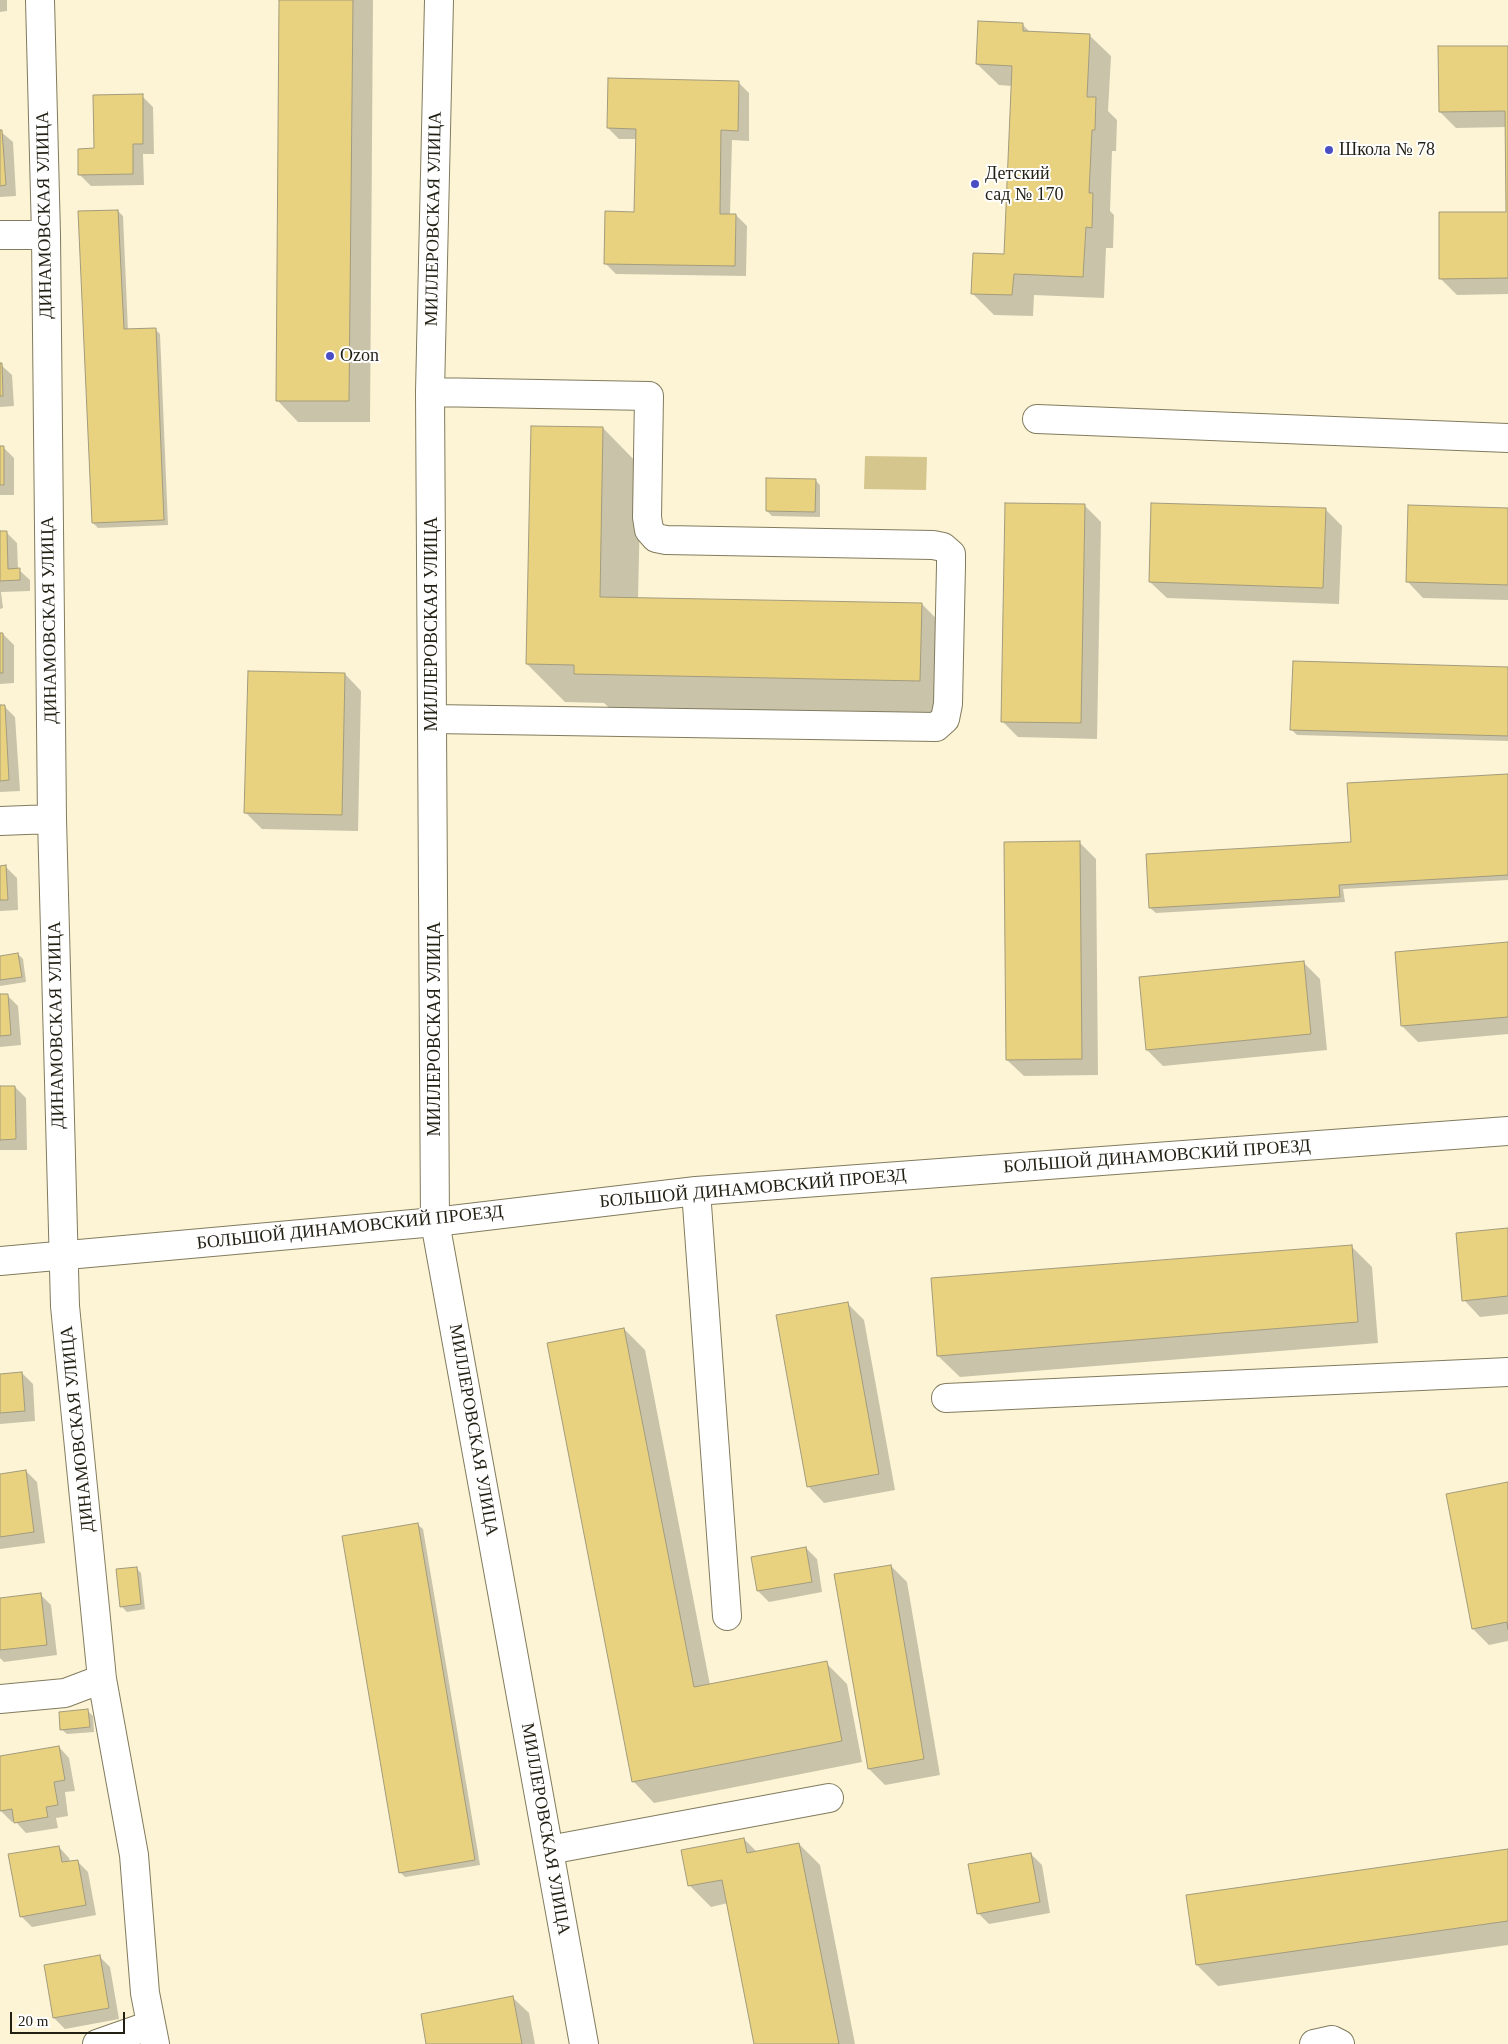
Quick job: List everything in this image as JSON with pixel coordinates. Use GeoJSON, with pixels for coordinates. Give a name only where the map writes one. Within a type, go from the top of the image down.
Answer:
{"type":"FeatureCollection","features":[{"type":"Feature","properties":{"kind":"street","name":"ДИНАМОВСКАЯ УЛИЦА"},"geometry":{"type":"LineString","coordinates":[[40,0],[46,235],[52,819],[65,1306],[102,1679],[134,1855],[145,1993],[153,2034]]}},
{"type":"Feature","properties":{"kind":"street","name":"МИЛЛЕРОВСКАЯ УЛИЦА"},"geometry":{"type":"LineString","coordinates":[[439,0],[430,392],[435,1222],[584,2044]]}},
{"type":"Feature","properties":{"kind":"street"},"geometry":{"type":"LineString","coordinates":[[0,235],[46,235]]}},
{"type":"Feature","properties":{"kind":"street"},"geometry":{"type":"LineString","coordinates":[[430,392],[649,396],[647,518],[649,530],[656,538],[666,540],[933,545],[943,547],[950,554],[951,565],[948,704],[945,719],[936,727],[433,719]]}},
{"type":"Feature","properties":{"kind":"street"},"geometry":{"type":"LineString","coordinates":[[1037,419],[1508,438]]}},
{"type":"Feature","properties":{"kind":"street"},"geometry":{"type":"LineString","coordinates":[[0,821],[52,819]]}},
{"type":"Feature","properties":{"kind":"street","name":"БОЛЬШОЙ ДИНАМОВСКИЙ ПРОЕЗД"},"geometry":{"type":"LineString","coordinates":[[0,1261],[435,1222],[696,1191],[1508,1131]]}},
{"type":"Feature","properties":{"kind":"street"},"geometry":{"type":"LineString","coordinates":[[696,1191],[726,1616]]}},
{"type":"Feature","properties":{"kind":"street"},"geometry":{"type":"LineString","coordinates":[[946,1398],[1508,1372]]}},
{"type":"Feature","properties":{"kind":"street"},"geometry":{"type":"LineString","coordinates":[[0,1699],[65,1693],[102,1679]]}},
{"type":"Feature","properties":{"kind":"street"},"geometry":{"type":"LineString","coordinates":[[549,1850],[829,1798]]}},
{"type":"Feature","properties":{"kind":"street"},"geometry":{"type":"LineString","coordinates":[[98,2044],[153,2034]]}},
{"type":"Feature","properties":{"kind":"street"},"geometry":{"type":"LineString","coordinates":[[1314,2044],[1332,2040],[1340,2044]]}},
{"type":"Feature","properties":{"kind":"shaded area"},"geometry":{"type":"Polygon","coordinates":[[[865,456],[927,457],[926,490],[864,489],[865,456]]]}},
{"type":"Feature","properties":{"kind":"building"},"geometry":{"type":"Polygon","coordinates":[[[279,0],[353,0],[349,401],[276,401],[279,0]]]}},
{"type":"Feature","properties":{"kind":"building"},"geometry":{"type":"Polygon","coordinates":[[[978,21],[1023,23],[1023,31],[1090,34],[1087,97],[1096,97],[1095,130],[1092,130],[1089,193],[1093,193],[1092,228],[1086,227],[1083,277],[1014,274],[1012,295],[971,294],[973,253],[1004,254],[1012,66],[976,64],[978,21]]]}},
{"type":"Feature","properties":{"kind":"building"},"geometry":{"type":"Polygon","coordinates":[[[1438,46],[1508,46],[1508,278],[1439,279],[1439,212],[1506,212],[1505,111],[1439,112],[1438,46]]]}},
{"type":"Feature","properties":{"kind":"building"},"geometry":{"type":"Polygon","coordinates":[[[608,78],[739,81],[738,131],[721,130],[720,214],[736,214],[735,266],[604,264],[605,211],[634,212],[636,129],[607,128],[608,78]]]}},
{"type":"Feature","properties":{"kind":"building"},"geometry":{"type":"Polygon","coordinates":[[[143,94],[143,144],[133,144],[133,174],[78,175],[78,149],[94,148],[93,95],[143,94]]]}},
{"type":"Feature","properties":{"kind":"building"},"geometry":{"type":"Polygon","coordinates":[[[0,130],[2,130],[6,185],[0,186],[0,130]]]}},
{"type":"Feature","properties":{"kind":"building"},"geometry":{"type":"Polygon","coordinates":[[[118,210],[124,329],[156,328],[164,520],[92,523],[78,211],[118,210]]]}},
{"type":"Feature","properties":{"kind":"building"},"geometry":{"type":"Polygon","coordinates":[[[0,363],[2,363],[3,396],[0,396],[0,363]]]}},
{"type":"Feature","properties":{"kind":"building"},"geometry":{"type":"Polygon","coordinates":[[[531,426],[603,427],[600,597],[922,603],[920,681],[574,674],[574,665],[526,664],[531,426]]]}},
{"type":"Feature","properties":{"kind":"building"},"geometry":{"type":"Polygon","coordinates":[[[0,446],[4,446],[4,485],[0,485],[0,446]]]}},
{"type":"Feature","properties":{"kind":"building"},"geometry":{"type":"Polygon","coordinates":[[[766,478],[816,479],[815,512],[766,511],[766,478]]]}},
{"type":"Feature","properties":{"kind":"building"},"geometry":{"type":"Polygon","coordinates":[[[1005,503],[1085,504],[1081,723],[1001,722],[1005,503]]]}},
{"type":"Feature","properties":{"kind":"building"},"geometry":{"type":"Polygon","coordinates":[[[1151,503],[1326,508],[1323,588],[1149,582],[1151,503]]]}},
{"type":"Feature","properties":{"kind":"building"},"geometry":{"type":"Polygon","coordinates":[[[1408,505],[1508,508],[1508,585],[1406,582],[1408,505]]]}},
{"type":"Feature","properties":{"kind":"building"},"geometry":{"type":"Polygon","coordinates":[[[0,531],[7,531],[8,569],[20,568],[20,580],[0,581],[0,531]]]}},
{"type":"Feature","properties":{"kind":"building"},"geometry":{"type":"Polygon","coordinates":[[[0,633],[3,633],[3,673],[0,673],[0,633]]]}},
{"type":"Feature","properties":{"kind":"building"},"geometry":{"type":"Polygon","coordinates":[[[1293,661],[1508,667],[1508,736],[1290,730],[1293,661]]]}},
{"type":"Feature","properties":{"kind":"building"},"geometry":{"type":"Polygon","coordinates":[[[248,671],[345,673],[342,815],[244,813],[248,671]]]}},
{"type":"Feature","properties":{"kind":"building"},"geometry":{"type":"Polygon","coordinates":[[[0,705],[5,705],[9,780],[0,781],[0,705]]]}},
{"type":"Feature","properties":{"kind":"building"},"geometry":{"type":"Polygon","coordinates":[[[1508,774],[1508,875],[1339,885],[1340,897],[1149,908],[1146,854],[1351,842],[1347,783],[1508,774]]]}},
{"type":"Feature","properties":{"kind":"building"},"geometry":{"type":"Polygon","coordinates":[[[1080,841],[1082,1059],[1006,1060],[1004,842],[1080,841]]]}},
{"type":"Feature","properties":{"kind":"building"},"geometry":{"type":"Polygon","coordinates":[[[6,865],[8,900],[0,900],[0,866],[6,865]]]}},
{"type":"Feature","properties":{"kind":"building"},"geometry":{"type":"Polygon","coordinates":[[[1508,942],[1508,1017],[1401,1026],[1395,952],[1508,942]]]}},
{"type":"Feature","properties":{"kind":"building"},"geometry":{"type":"Polygon","coordinates":[[[18,953],[22,977],[0,980],[0,956],[18,953]]]}},
{"type":"Feature","properties":{"kind":"building"},"geometry":{"type":"Polygon","coordinates":[[[1304,961],[1311,1034],[1146,1050],[1139,977],[1304,961]]]}},
{"type":"Feature","properties":{"kind":"building"},"geometry":{"type":"Polygon","coordinates":[[[0,994],[8,994],[11,1035],[0,1036],[0,994]]]}},
{"type":"Feature","properties":{"kind":"building"},"geometry":{"type":"Polygon","coordinates":[[[0,1086],[15,1086],[16,1139],[0,1140],[0,1086]]]}},
{"type":"Feature","properties":{"kind":"building"},"geometry":{"type":"Polygon","coordinates":[[[1508,1228],[1508,1296],[1462,1301],[1456,1233],[1508,1228]]]}},
{"type":"Feature","properties":{"kind":"building"},"geometry":{"type":"Polygon","coordinates":[[[1352,1245],[1358,1322],[937,1356],[931,1278],[1352,1245]]]}},
{"type":"Feature","properties":{"kind":"building"},"geometry":{"type":"Polygon","coordinates":[[[848,1302],[879,1474],[807,1487],[776,1315],[848,1302]]]}},
{"type":"Feature","properties":{"kind":"building"},"geometry":{"type":"Polygon","coordinates":[[[624,1328],[694,1687],[827,1661],[842,1741],[632,1782],[547,1343],[624,1328]]]}},
{"type":"Feature","properties":{"kind":"building"},"geometry":{"type":"Polygon","coordinates":[[[22,1372],[25,1411],[0,1413],[0,1374],[22,1372]]]}},
{"type":"Feature","properties":{"kind":"building"},"geometry":{"type":"Polygon","coordinates":[[[26,1470],[34,1532],[0,1537],[0,1474],[26,1470]]]}},
{"type":"Feature","properties":{"kind":"building"},"geometry":{"type":"Polygon","coordinates":[[[1508,1482],[1508,1630],[1507,1622],[1472,1629],[1446,1494],[1508,1482]]]}},
{"type":"Feature","properties":{"kind":"building"},"geometry":{"type":"Polygon","coordinates":[[[418,1523],[475,1860],[399,1873],[342,1536],[418,1523]]]}},
{"type":"Feature","properties":{"kind":"building"},"geometry":{"type":"Polygon","coordinates":[[[806,1547],[812,1582],[757,1591],[751,1557],[806,1547]]]}},
{"type":"Feature","properties":{"kind":"building"},"geometry":{"type":"Polygon","coordinates":[[[891,1565],[924,1759],[868,1769],[834,1574],[891,1565]]]}},
{"type":"Feature","properties":{"kind":"building"},"geometry":{"type":"Polygon","coordinates":[[[137,1567],[141,1604],[120,1607],[116,1569],[137,1567]]]}},
{"type":"Feature","properties":{"kind":"building"},"geometry":{"type":"Polygon","coordinates":[[[41,1593],[47,1645],[0,1650],[0,1598],[41,1593]]]}},
{"type":"Feature","properties":{"kind":"building"},"geometry":{"type":"Polygon","coordinates":[[[88,1709],[90,1727],[60,1730],[59,1712],[88,1709]]]}},
{"type":"Feature","properties":{"kind":"building"},"geometry":{"type":"Polygon","coordinates":[[[59,1746],[65,1780],[54,1782],[58,1805],[46,1807],[48,1817],[14,1823],[12,1809],[0,1811],[0,1756],[59,1746]]]}},
{"type":"Feature","properties":{"kind":"building"},"geometry":{"type":"Polygon","coordinates":[[[744,1838],[747,1853],[799,1843],[839,2044],[754,2044],[722,1880],[688,1886],[681,1850],[744,1838]]]}},
{"type":"Feature","properties":{"kind":"building"},"geometry":{"type":"Polygon","coordinates":[[[59,1846],[62,1862],[78,1860],[86,1905],[20,1917],[8,1854],[59,1846]]]}},
{"type":"Feature","properties":{"kind":"building"},"geometry":{"type":"Polygon","coordinates":[[[1508,1849],[1508,1921],[1196,1965],[1186,1895],[1508,1849]]]}},
{"type":"Feature","properties":{"kind":"building"},"geometry":{"type":"Polygon","coordinates":[[[1031,1853],[1040,1902],[977,1914],[968,1864],[1031,1853]]]}},
{"type":"Feature","properties":{"kind":"building"},"geometry":{"type":"Polygon","coordinates":[[[100,1955],[109,2008],[53,2018],[44,1965],[100,1955]]]}},
{"type":"Feature","properties":{"kind":"building"},"geometry":{"type":"Polygon","coordinates":[[[513,1996],[522,2044],[426,2044],[421,2014],[513,1996]]]}},
{"type":"Feature","properties":{"kind":"place","name":"Школа № 78"},"geometry":{"type":"Point","coordinates":[1329,150]}},
{"type":"Feature","properties":{"kind":"place","name":"Детский сад № 170"},"geometry":{"type":"Point","coordinates":[975,184]}},
{"type":"Feature","properties":{"kind":"place","name":"Ozon"},"geometry":{"type":"Point","coordinates":[330,356]}}]}
